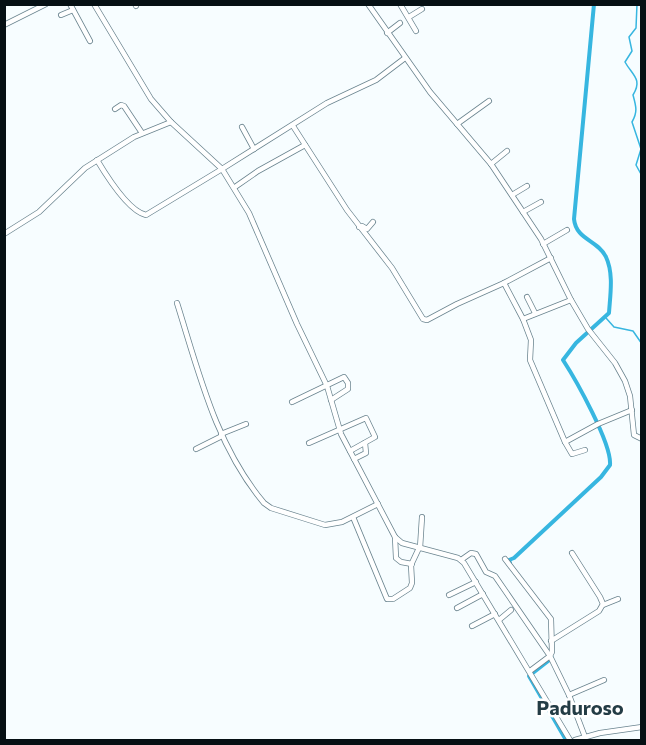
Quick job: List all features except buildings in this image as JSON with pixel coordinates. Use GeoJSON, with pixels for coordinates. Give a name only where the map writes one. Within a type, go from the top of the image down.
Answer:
{"type":"FeatureCollection","features":[{"type":"Feature","properties":{"kind":"street"},"geometry":{"type":"LineString","coordinates":[[4,25],[46,4]]}},
{"type":"Feature","properties":{"kind":"street"},"geometry":{"type":"LineString","coordinates":[[94,4],[152,99],[171,122],[222,169],[235,187],[249,213],[326,385],[339,430],[395,537],[400,542],[461,560],[570,741]]}},
{"type":"Feature","properties":{"kind":"street"},"geometry":{"type":"LineString","coordinates":[[400,4],[416,31]]}},
{"type":"Feature","properties":{"kind":"street"},"geometry":{"type":"LineString","coordinates":[[368,5],[405,58],[491,164],[543,243],[571,300],[623,377],[630,396],[634,435],[642,440]]}},
{"type":"Feature","properties":{"kind":"street"},"geometry":{"type":"LineString","coordinates":[[62,15],[72,7],[90,41]]}},
{"type":"Feature","properties":{"kind":"street"},"geometry":{"type":"LineString","coordinates":[[409,17],[422,9]]}},
{"type":"Feature","properties":{"kind":"street"},"geometry":{"type":"LineString","coordinates":[[387,33],[400,23]]}},
{"type":"Feature","properties":{"kind":"street"},"geometry":{"type":"LineString","coordinates":[[97,160],[115,187],[140,214],[146,215],[327,103],[376,80],[405,58]]}},
{"type":"Feature","properties":{"kind":"street"},"geometry":{"type":"LineString","coordinates":[[457,124],[489,101]]}},
{"type":"Feature","properties":{"kind":"street"},"geometry":{"type":"LineString","coordinates":[[115,109],[121,105],[126,107],[142,133]]}},
{"type":"Feature","properties":{"kind":"street"},"geometry":{"type":"LineString","coordinates":[[4,234],[39,212],[85,168],[142,133],[171,122]]}},
{"type":"Feature","properties":{"kind":"street"},"geometry":{"type":"LineString","coordinates":[[293,126],[359,227],[382,253],[422,318],[426,320],[551,258]]}},
{"type":"Feature","properties":{"kind":"street"},"geometry":{"type":"LineString","coordinates":[[242,127],[254,149]]}},
{"type":"Feature","properties":{"kind":"street"},"geometry":{"type":"LineString","coordinates":[[235,187],[258,171],[305,145]]}},
{"type":"Feature","properties":{"kind":"street"},"geometry":{"type":"LineString","coordinates":[[491,164],[507,151]]}},
{"type":"Feature","properties":{"kind":"street"},"geometry":{"type":"LineString","coordinates":[[512,195],[527,186]]}},
{"type":"Feature","properties":{"kind":"street"},"geometry":{"type":"LineString","coordinates":[[523,212],[541,202]]}},
{"type":"Feature","properties":{"kind":"street"},"geometry":{"type":"LineString","coordinates":[[359,227],[367,229],[373,222]]}},
{"type":"Feature","properties":{"kind":"street"},"geometry":{"type":"LineString","coordinates":[[543,243],[567,230]]}},
{"type":"Feature","properties":{"kind":"street"},"geometry":{"type":"LineString","coordinates":[[504,283],[523,318],[531,340],[530,360],[565,442],[572,454],[585,450]]}},
{"type":"Feature","properties":{"kind":"street"},"geometry":{"type":"LineString","coordinates":[[527,297],[535,314]]}},
{"type":"Feature","properties":{"kind":"street"},"geometry":{"type":"LineString","coordinates":[[523,318],[571,300]]}},
{"type":"Feature","properties":{"kind":"street"},"geometry":{"type":"LineString","coordinates":[[177,303],[212,415],[237,464],[267,506],[326,525],[353,517],[378,504]]}},
{"type":"Feature","properties":{"kind":"street"},"geometry":{"type":"LineString","coordinates":[[292,402],[342,376],[348,383],[348,389],[332,400]]}},
{"type":"Feature","properties":{"kind":"street"},"geometry":{"type":"LineString","coordinates":[[565,442],[597,424],[632,410]]}},
{"type":"Feature","properties":{"kind":"street"},"geometry":{"type":"LineString","coordinates":[[309,443],[366,418],[375,435],[350,451]]}},
{"type":"Feature","properties":{"kind":"street"},"geometry":{"type":"LineString","coordinates":[[196,449],[246,424]]}},
{"type":"Feature","properties":{"kind":"street"},"geometry":{"type":"LineString","coordinates":[[354,459],[366,453],[365,443]]}},
{"type":"Feature","properties":{"kind":"street"},"geometry":{"type":"LineString","coordinates":[[353,517],[387,599],[393,599],[410,588],[412,564],[419,548],[422,517]]}},
{"type":"Feature","properties":{"kind":"street"},"geometry":{"type":"LineString","coordinates":[[395,537],[396,558],[401,562],[412,564]]}},
{"type":"Feature","properties":{"kind":"street"},"geometry":{"type":"LineString","coordinates":[[461,560],[471,553],[476,554],[486,572],[495,576],[552,658],[585,737]]}},
{"type":"Feature","properties":{"kind":"street"},"geometry":{"type":"LineString","coordinates":[[572,554],[603,604]]}},
{"type":"Feature","properties":{"kind":"street"},"geometry":{"type":"LineString","coordinates":[[505,559],[551,619],[552,658]]}},
{"type":"Feature","properties":{"kind":"street"},"geometry":{"type":"LineString","coordinates":[[449,595],[476,582]]}},
{"type":"Feature","properties":{"kind":"street"},"geometry":{"type":"LineString","coordinates":[[457,608],[483,594]]}},
{"type":"Feature","properties":{"kind":"street"},"geometry":{"type":"LineString","coordinates":[[553,641],[599,611],[603,604],[618,599]]}},
{"type":"Feature","properties":{"kind":"street"},"geometry":{"type":"LineString","coordinates":[[472,626],[511,610]]}},
{"type":"Feature","properties":{"kind":"street"},"geometry":{"type":"LineString","coordinates":[[530,673],[552,658]]}},
{"type":"Feature","properties":{"kind":"street"},"geometry":{"type":"LineString","coordinates":[[569,695],[604,680]]}},
{"type":"Feature","properties":{"kind":"street"},"geometry":{"type":"LineString","coordinates":[[575,741],[585,737],[642,727]]}},
{"type":"Feature","properties":{"kind":"waterway"},"geometry":{"type":"LineString","coordinates":[[510,563],[509,560],[514,558],[601,477],[610,465],[609,455],[599,428],[563,360],[576,343],[609,313],[611,285],[606,257],[598,247],[583,236],[574,219],[594,4]]}},
{"type":"Feature","properties":{"kind":"waterway"},"geometry":{"type":"LineString","coordinates":[[637,4],[636,28],[629,37],[632,51],[625,62],[637,81],[633,95],[636,112],[632,122],[641,149],[636,165],[642,176]]}},
{"type":"Feature","properties":{"kind":"waterway"},"geometry":{"type":"LineString","coordinates":[[606,318],[614,327],[633,331],[642,344]]}},
{"type":"Feature","properties":{"kind":"waterway"},"geometry":{"type":"LineString","coordinates":[[552,658],[529,676],[566,740]]}},
{"type":"Feature","properties":{"kind":"district","name":"Paduroso"},"geometry":{"type":"Point","coordinates":[580,707]}}]}
